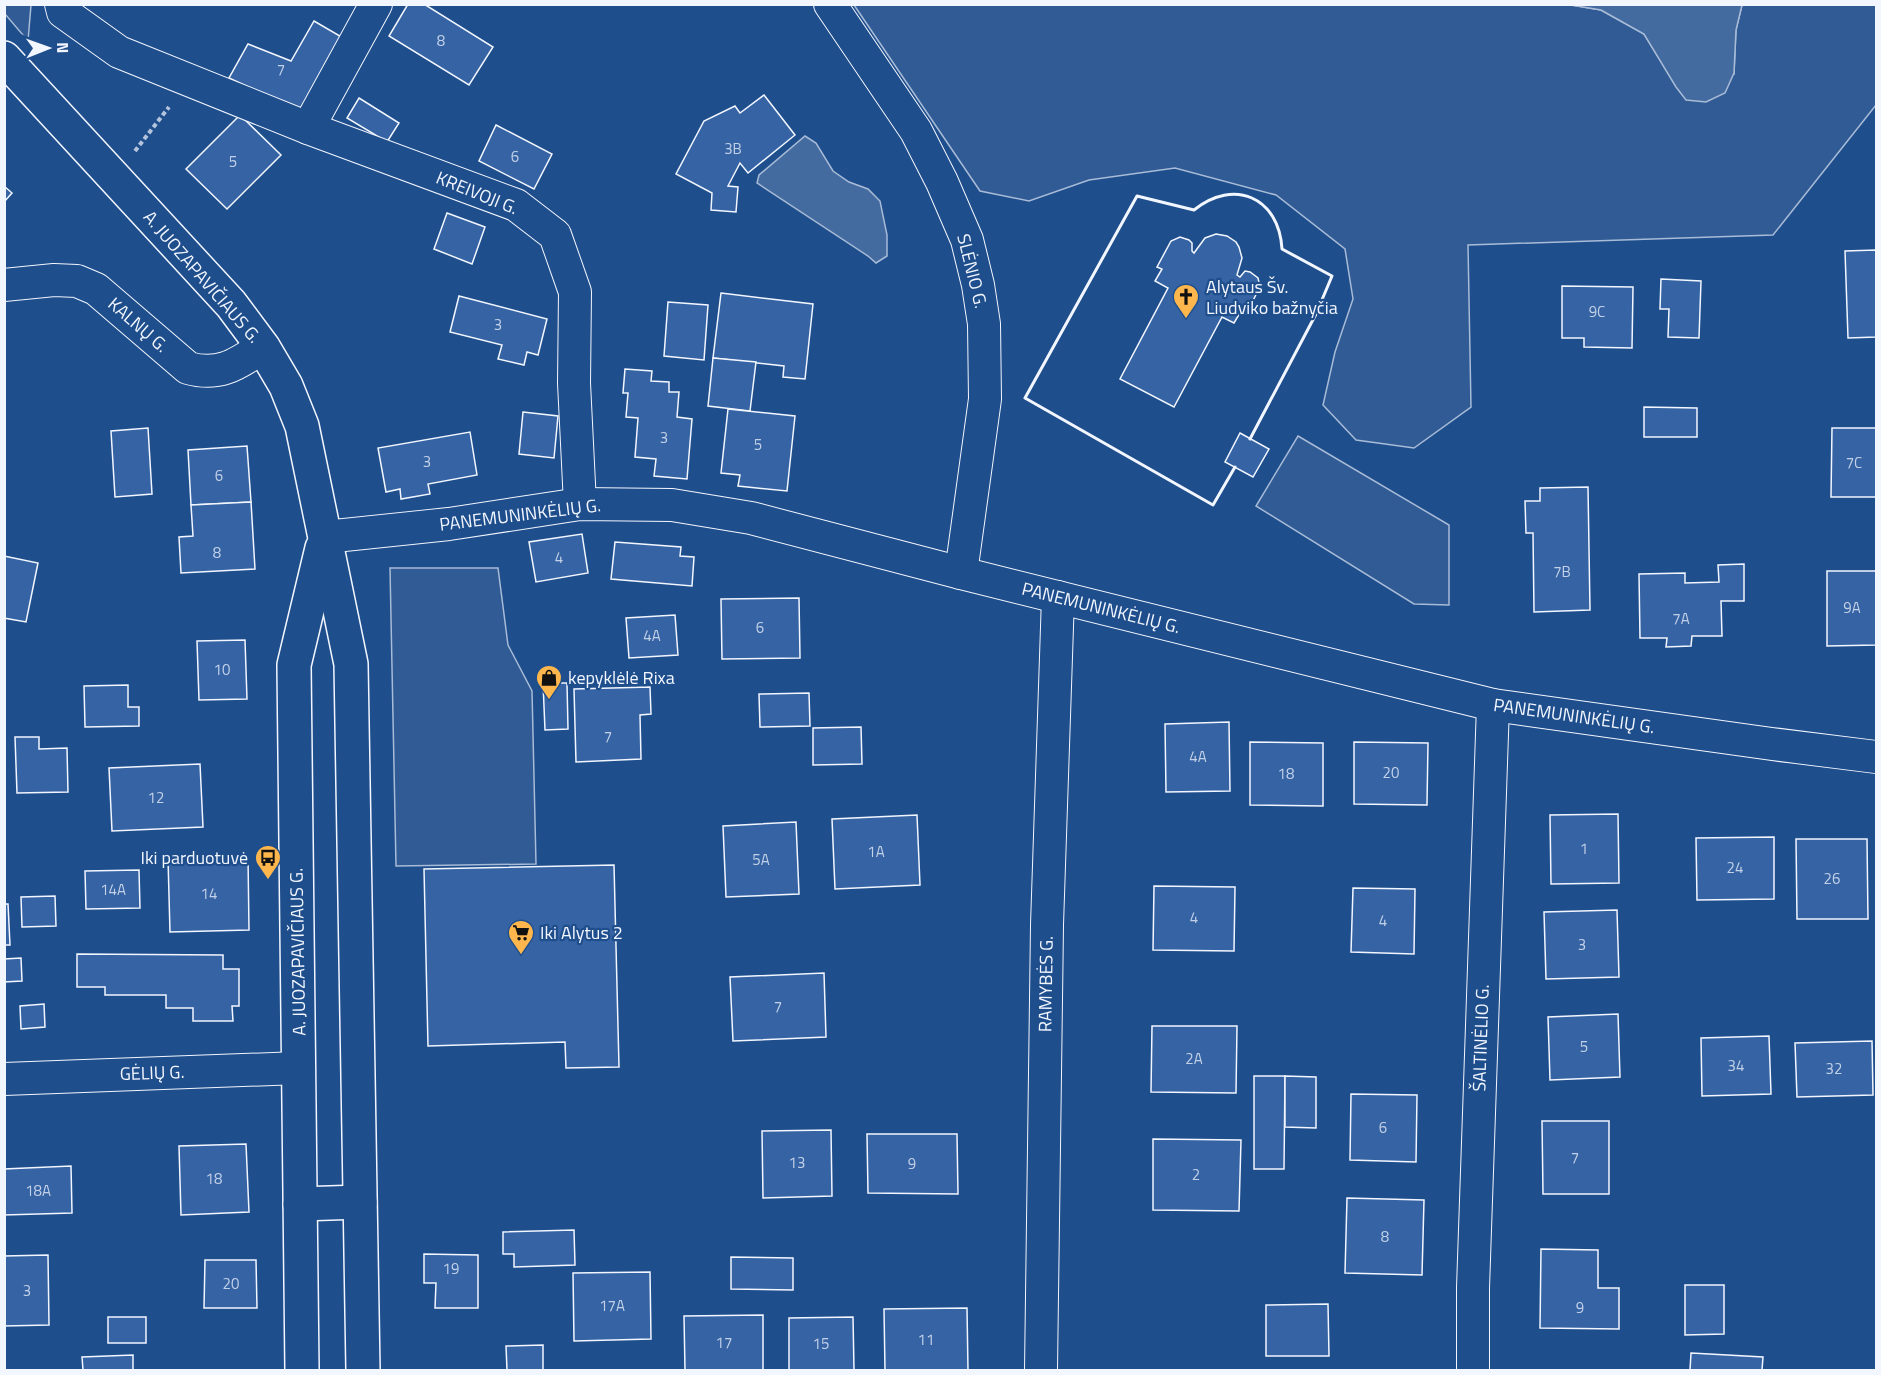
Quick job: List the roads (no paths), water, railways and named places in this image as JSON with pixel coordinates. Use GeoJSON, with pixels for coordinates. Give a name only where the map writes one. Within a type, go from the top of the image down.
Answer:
{"type":"FeatureCollection","features":[{"type":"Feature","properties":{"kind":"main road","name":"A. JUOZAPAVIČIAUS G."},"geometry":{"type":"LineString","coordinates":[[4,58],[231,304],[263,347],[286,386],[302,426],[351,664],[363,1371]]}},
{"type":"Feature","properties":{"kind":"main road","name":"A. JUOZAPAVIČIAUS G."},"geometry":{"type":"LineString","coordinates":[[302,1371],[294,665],[325,537]]}},
{"type":"Feature","properties":{"kind":"main road"},"geometry":{"type":"LineString","coordinates":[[300,1204],[360,1202]]}},
{"type":"Feature","properties":{"kind":"street","name":"KREIVOJI G."},"geometry":{"type":"LineString","coordinates":[[61,4],[63,12],[119,52],[308,128],[516,205],[555,235],[575,292],[574,383],[580,504]]}},
{"type":"Feature","properties":{"kind":"street"},"geometry":{"type":"LineString","coordinates":[[308,128],[376,4]]}},
{"type":"Feature","properties":{"kind":"street","name":"SLĖNIO G."},"geometry":{"type":"LineString","coordinates":[[830,4],[916,131],[942,182],[967,240],[978,285],[984,324],[985,399],[960,573]]}},
{"type":"Feature","properties":{"kind":"street","name":"KALNŲ G."},"geometry":{"type":"LineString","coordinates":[[4,285],[54,279],[77,281],[96,289],[188,368],[204,372],[224,369],[263,347]]}},
{"type":"Feature","properties":{"kind":"street","name":"PANEMUNINKĖLIŲ G."},"geometry":{"type":"LineString","coordinates":[[325,537],[449,524],[580,504],[672,505],[751,518],[960,573],[1493,705],[1876,757]]}},
{"type":"Feature","properties":{"kind":"street","name":"RAMYBĖS G."},"geometry":{"type":"LineString","coordinates":[[1041,1371],[1047,925],[1058,597]]}},
{"type":"Feature","properties":{"kind":"street","name":"ŠALTINĖLIO G."},"geometry":{"type":"LineString","coordinates":[[1473,1371],[1473,1288],[1493,705]]}},
{"type":"Feature","properties":{"kind":"street","name":"GĖLIŲ G."},"geometry":{"type":"LineString","coordinates":[[4,1079],[299,1068]]}},
{"type":"Feature","properties":{"kind":"place","name":"Alytaus Šv. Liudviko bažnyčia"},"geometry":{"type":"Point","coordinates":[1186,320]}},
{"type":"Feature","properties":{"kind":"place","name":"kepyklėlė Rixa"},"geometry":{"type":"Point","coordinates":[549,701]}},
{"type":"Feature","properties":{"kind":"place","name":"Iki parduotuvė"},"geometry":{"type":"Point","coordinates":[268,881]}},
{"type":"Feature","properties":{"kind":"place","name":"Iki Alytus 2"},"geometry":{"type":"Point","coordinates":[521,956]}}]}
